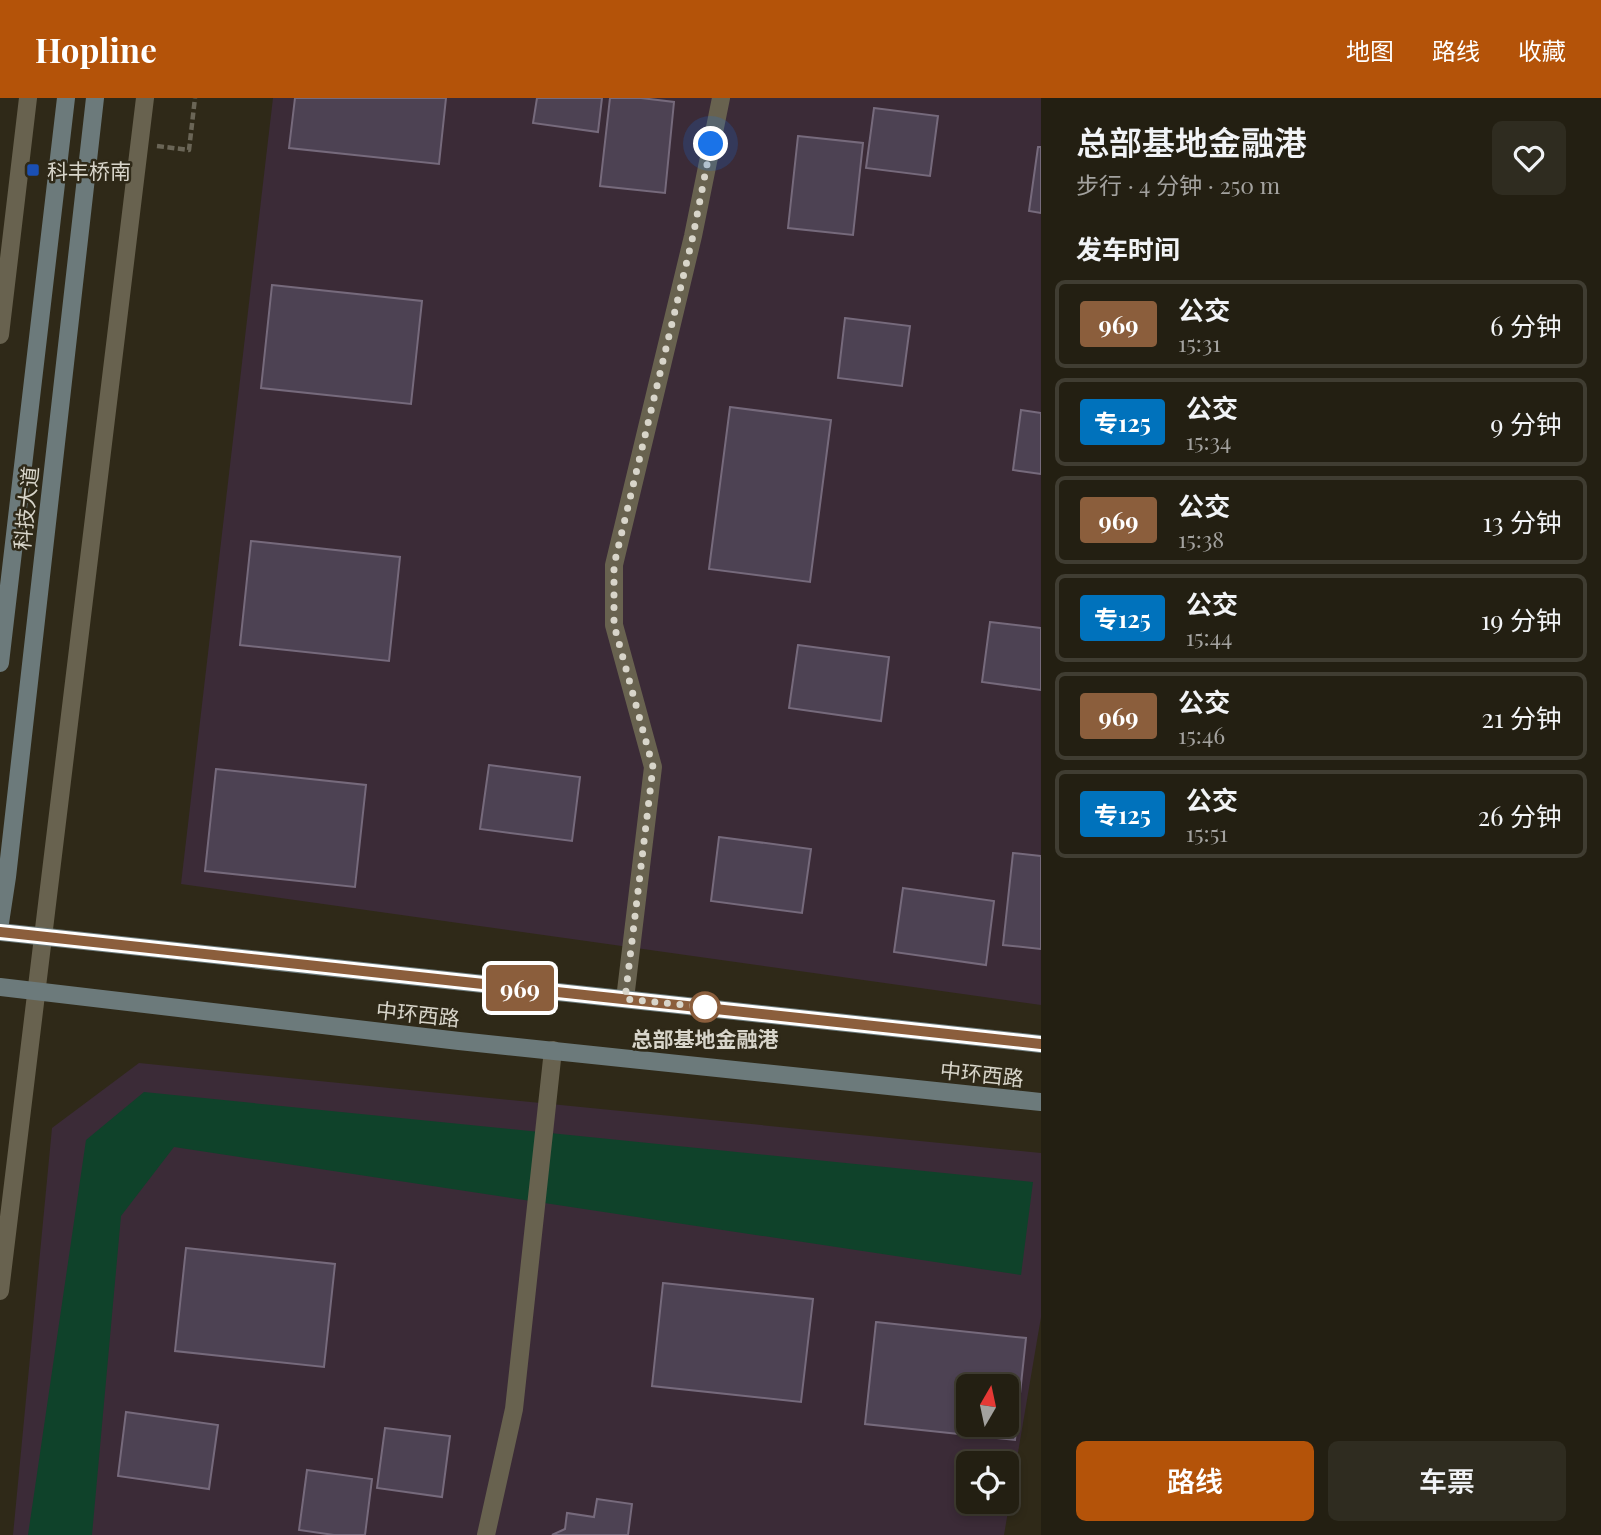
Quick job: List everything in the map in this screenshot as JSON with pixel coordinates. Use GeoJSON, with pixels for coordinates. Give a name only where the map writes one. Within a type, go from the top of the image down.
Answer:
{"type":"FeatureCollection","features":[{"type":"Feature","properties":{"kind":"street"},"geometry":{"type":"LineString","coordinates":[[0,335],[29,98]]}},
{"type":"Feature","properties":{"kind":"street","name":"科技大道"},"geometry":{"type":"LineString","coordinates":[[0,663],[66,98]]}},
{"type":"Feature","properties":{"kind":"street","name":"科技大道"},"geometry":{"type":"LineString","coordinates":[[0,923],[95,98]]}},
{"type":"Feature","properties":{"kind":"street"},"geometry":{"type":"LineString","coordinates":[[0,1291],[145,98]]}},
{"type":"Feature","properties":{"kind":"street"},"geometry":{"type":"LineString","coordinates":[[625,999],[653,767],[614,625],[614,565],[693,236],[720,98]]}},
{"type":"Feature","properties":{"kind":"street","name":"中环西路"},"geometry":{"type":"LineString","coordinates":[[0,932],[1041,1044]]}},
{"type":"Feature","properties":{"kind":"street","name":"中环西路"},"geometry":{"type":"LineString","coordinates":[[0,987],[1041,1102]]}},
{"type":"Feature","properties":{"kind":"street"},"geometry":{"type":"LineString","coordinates":[[486,1535],[514,1409],[553,1050]]}},
{"type":"Feature","properties":{"kind":"path"},"geometry":{"type":"LineString","coordinates":[[139,144],[189,150],[195,98]]}},
{"type":"Feature","properties":{"kind":"shaded area"},"geometry":{"type":"Polygon","coordinates":[[[273,98],[1041,98],[1041,1005],[181,884],[273,98]]]}},
{"type":"Feature","properties":{"kind":"shaded area"},"geometry":{"type":"Polygon","coordinates":[[[139,1063],[1041,1153],[1041,1317],[1018,1451],[956,1451],[956,1514],[1008,1514],[1004,1535],[13,1535],[52,1128],[139,1063]]]}},
{"type":"Feature","properties":{"kind":"green space"},"geometry":{"type":"Polygon","coordinates":[[[144,1092],[1033,1182],[1021,1275],[174,1147],[121,1216],[92,1535],[28,1535],[86,1140],[144,1092]]]}},
{"type":"Feature","properties":{"kind":"building"},"geometry":{"type":"Polygon","coordinates":[[[295,98],[446,98],[439,164],[289,148],[295,98]]]}},
{"type":"Feature","properties":{"kind":"building"},"geometry":{"type":"Polygon","coordinates":[[[537,98],[602,98],[598,132],[533,123],[537,98]]]}},
{"type":"Feature","properties":{"kind":"building"},"geometry":{"type":"Polygon","coordinates":[[[610,98],[674,102],[665,193],[600,186],[610,98]]]}},
{"type":"Feature","properties":{"kind":"building"},"geometry":{"type":"Polygon","coordinates":[[[874,108],[938,116],[930,176],[866,168],[874,108]]]}},
{"type":"Feature","properties":{"kind":"building"},"geometry":{"type":"Polygon","coordinates":[[[798,136],[863,143],[853,235],[788,228],[798,136]]]}},
{"type":"Feature","properties":{"kind":"building"},"geometry":{"type":"Polygon","coordinates":[[[1038,147],[1041,147],[1041,213],[1029,211],[1038,147]]]}},
{"type":"Feature","properties":{"kind":"building"},"geometry":{"type":"Polygon","coordinates":[[[272,285],[422,301],[411,404],[261,388],[272,285]]]}},
{"type":"Feature","properties":{"kind":"building"},"geometry":{"type":"Polygon","coordinates":[[[845,318],[910,326],[902,386],[838,378],[845,318]]]}},
{"type":"Feature","properties":{"kind":"building"},"geometry":{"type":"Polygon","coordinates":[[[730,407],[831,420],[810,582],[709,569],[730,407]]]}},
{"type":"Feature","properties":{"kind":"building"},"geometry":{"type":"Polygon","coordinates":[[[1021,410],[1041,413],[1041,474],[1013,470],[1021,410]]]}},
{"type":"Feature","properties":{"kind":"building"},"geometry":{"type":"Polygon","coordinates":[[[251,541],[400,557],[389,661],[240,645],[251,541]]]}},
{"type":"Feature","properties":{"kind":"building"},"geometry":{"type":"Polygon","coordinates":[[[990,622],[1041,628],[1041,690],[982,682],[990,622]]]}},
{"type":"Feature","properties":{"kind":"building"},"geometry":{"type":"Polygon","coordinates":[[[798,645],[889,657],[881,721],[789,708],[798,645]]]}},
{"type":"Feature","properties":{"kind":"building"},"geometry":{"type":"Polygon","coordinates":[[[489,765],[580,777],[572,841],[480,829],[489,765]]]}},
{"type":"Feature","properties":{"kind":"building"},"geometry":{"type":"Polygon","coordinates":[[[216,769],[366,785],[355,887],[205,871],[216,769]]]}},
{"type":"Feature","properties":{"kind":"building"},"geometry":{"type":"Polygon","coordinates":[[[719,837],[811,849],[802,913],[711,901],[719,837]]]}},
{"type":"Feature","properties":{"kind":"building"},"geometry":{"type":"Polygon","coordinates":[[[1013,853],[1041,856],[1041,949],[1003,945],[1013,853]]]}},
{"type":"Feature","properties":{"kind":"building"},"geometry":{"type":"Polygon","coordinates":[[[903,888],[994,901],[986,965],[894,952],[903,888]]]}},
{"type":"Feature","properties":{"kind":"building"},"geometry":{"type":"Polygon","coordinates":[[[186,1248],[335,1264],[324,1367],[175,1351],[186,1248]]]}},
{"type":"Feature","properties":{"kind":"building"},"geometry":{"type":"Polygon","coordinates":[[[663,1283],[813,1299],[801,1402],[652,1386],[663,1283]]]}},
{"type":"Feature","properties":{"kind":"building"},"geometry":{"type":"Polygon","coordinates":[[[876,1322],[1026,1338],[1019,1403],[1019,1374],[956,1374],[956,1434],[865,1424],[876,1322]]]}},
{"type":"Feature","properties":{"kind":"building"},"geometry":{"type":"Polygon","coordinates":[[[126,1412],[218,1425],[209,1489],[118,1476],[126,1412]]]}},
{"type":"Feature","properties":{"kind":"building"},"geometry":{"type":"Polygon","coordinates":[[[385,1428],[450,1436],[442,1497],[377,1488],[385,1428]]]}},
{"type":"Feature","properties":{"kind":"building"},"geometry":{"type":"Polygon","coordinates":[[[987,1437],[1015,1437],[1015,1440],[987,1437]]]}},
{"type":"Feature","properties":{"kind":"building"},"geometry":{"type":"Polygon","coordinates":[[[307,1470],[372,1479],[365,1535],[334,1535],[299,1530],[307,1470]]]}},
{"type":"Feature","properties":{"kind":"building"},"geometry":{"type":"Polygon","coordinates":[[[597,1499],[632,1504],[628,1535],[552,1535],[565,1529],[567,1513],[594,1517],[597,1499]]]}},
{"type":"Feature","properties":{"kind":"bus line","name":"969"},"geometry":{"type":"LineString","coordinates":[[0,932],[1041,1044]]}},
{"type":"Feature","properties":{"kind":"place","name":"科丰桥南"},"geometry":{"type":"Point","coordinates":[33,170]}},
{"type":"Feature","properties":{"kind":"place","name":"总部基地金融港"},"geometry":{"type":"Point","coordinates":[705,1007]}},
{"type":"Feature","properties":{"kind":"route"},"geometry":{"type":"LineString","coordinates":[[705,1007],[625,999],[653,767],[614,625],[614,565],[693,236],[711,144]]}}]}
